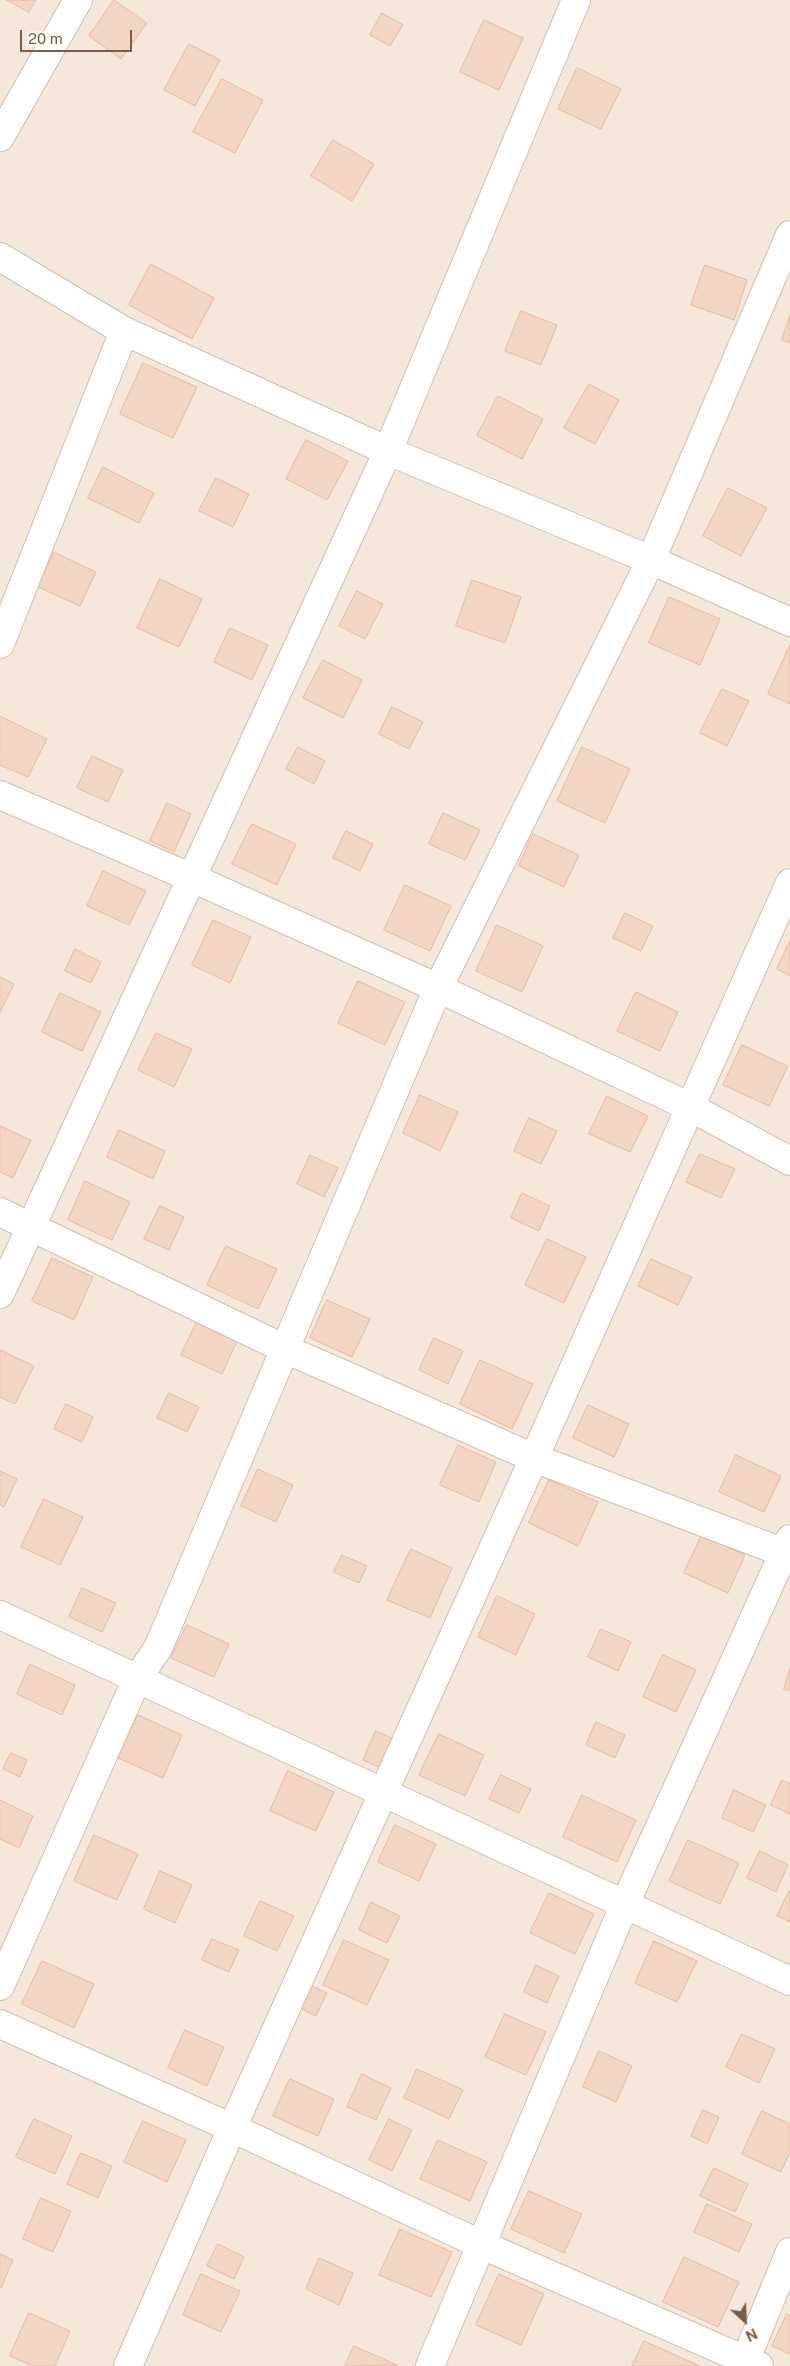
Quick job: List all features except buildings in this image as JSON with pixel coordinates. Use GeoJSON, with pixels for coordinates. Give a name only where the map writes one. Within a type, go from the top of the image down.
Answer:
{"type":"FeatureCollection","features":[{"type":"Feature","properties":{"kind":"street"},"geometry":{"type":"LineString","coordinates":[[0,137],[78,0]]}},
{"type":"Feature","properties":{"kind":"street"},"geometry":{"type":"LineString","coordinates":[[0,1294],[388,451],[573,1]]}},
{"type":"Feature","properties":{"kind":"street"},"geometry":{"type":"LineString","coordinates":[[0,1986],[137,1679],[158,1648],[438,988],[651,560],[790,235]]}},
{"type":"Feature","properties":{"kind":"street"},"geometry":{"type":"LineString","coordinates":[[0,257],[124,331],[388,451],[651,560],[790,622]]}},
{"type":"Feature","properties":{"kind":"street"},"geometry":{"type":"LineString","coordinates":[[0,644],[124,331]]}},
{"type":"Feature","properties":{"kind":"street"},"geometry":{"type":"LineString","coordinates":[[0,796],[192,878],[438,988],[690,1106],[790,1161]]}},
{"type":"Feature","properties":{"kind":"street"},"geometry":{"type":"LineString","coordinates":[[128,2366],[232,2128],[534,1458],[790,883]]}},
{"type":"Feature","properties":{"kind":"street"},"geometry":{"type":"LineString","coordinates":[[0,1212],[285,1349],[534,1458],[788,1549],[624,1906],[430,2366]]}},
{"type":"Feature","properties":{"kind":"street"},"geometry":{"type":"LineString","coordinates":[[0,1615],[384,1792],[624,1906],[790,1981]]}},
{"type":"Feature","properties":{"kind":"street"},"geometry":{"type":"LineString","coordinates":[[0,2024],[232,2128],[480,2244],[749,2364],[790,2252]]}},
{"type":"Feature","properties":{"kind":"shaded area"},"geometry":{"type":"Polygon","coordinates":[[[0,0],[790,0],[790,2366],[0,2366],[0,0]]]}}]}
